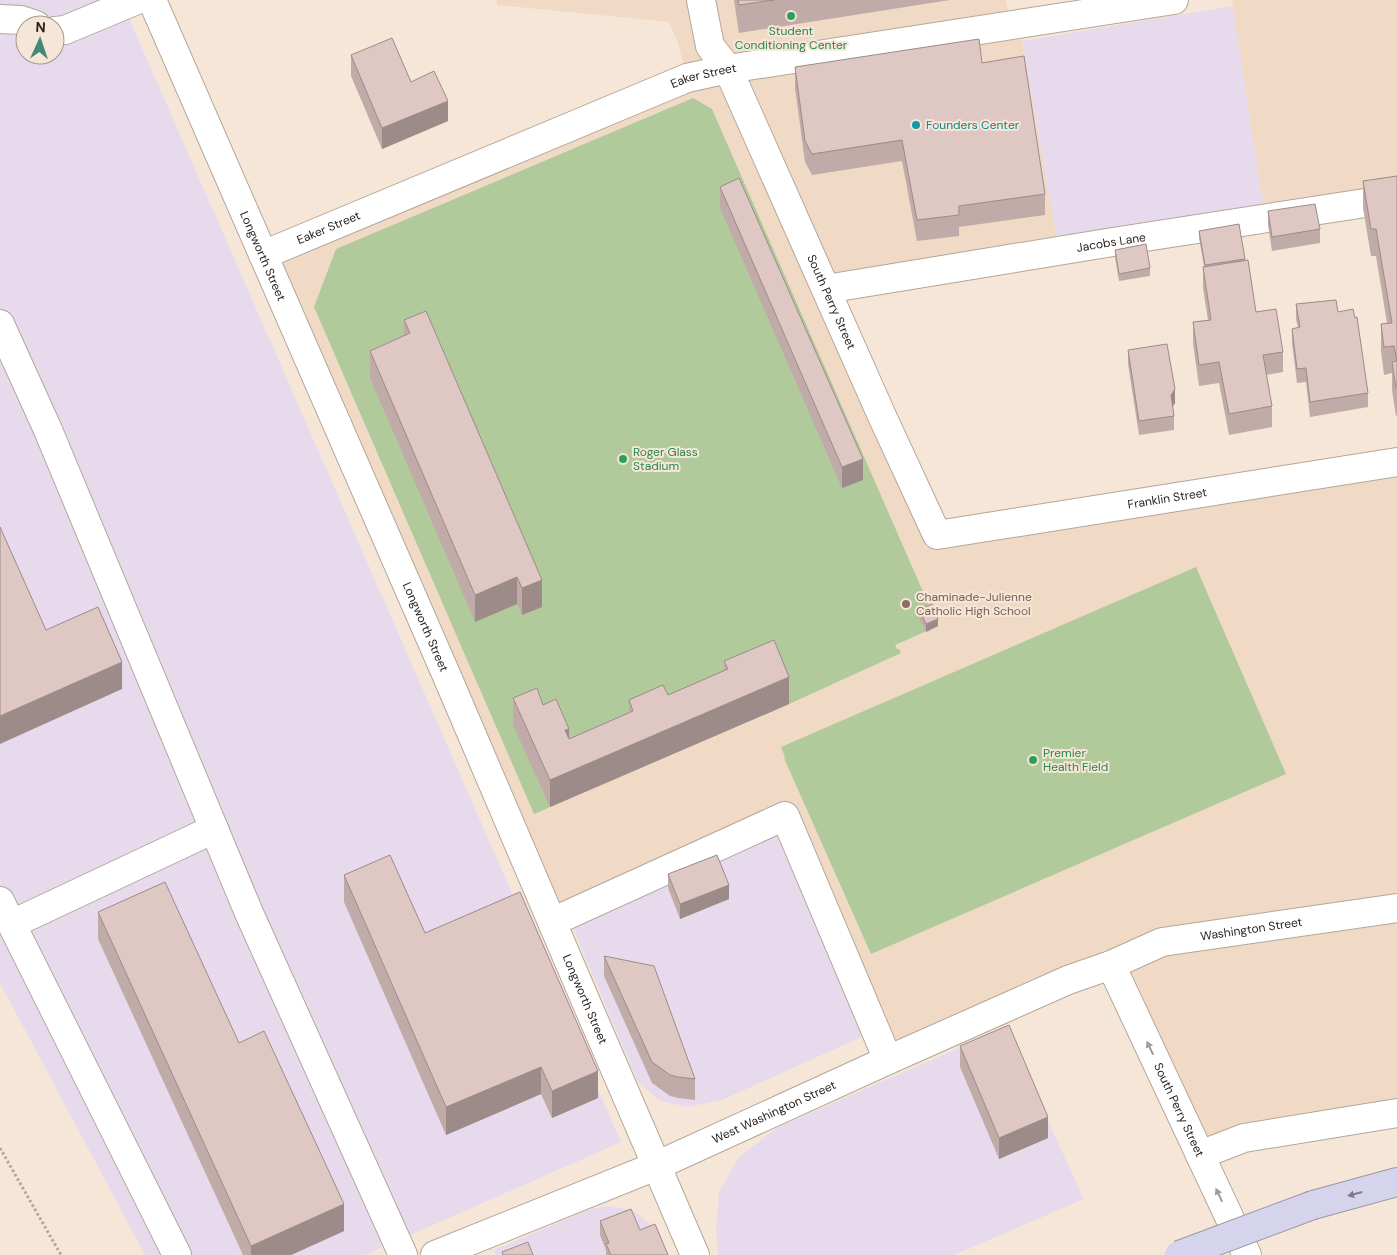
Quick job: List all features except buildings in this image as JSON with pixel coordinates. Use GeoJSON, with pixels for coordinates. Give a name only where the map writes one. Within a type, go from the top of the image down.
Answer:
{"type":"FeatureCollection","features":[{"type":"Feature","properties":{"kind":"highway"},"geometry":{"type":"LineString","coordinates":[[1179,1255],[1312,1205],[1397,1182]]}},
{"type":"Feature","properties":{"kind":"street"},"geometry":{"type":"LineString","coordinates":[[65,30],[137,0]]}},
{"type":"Feature","properties":{"kind":"street","name":"Longworth Street"},"geometry":{"type":"LineString","coordinates":[[152,0],[552,922],[694,1255]]}},
{"type":"Feature","properties":{"kind":"street","name":"South Perry Street"},"geometry":{"type":"LineString","coordinates":[[701,0],[710,46],[728,69],[882,416],[938,534]]}},
{"type":"Feature","properties":{"kind":"street","name":"Eaker Street"},"geometry":{"type":"LineString","coordinates":[[263,255],[687,78],[728,69],[1174,0]]}},
{"type":"Feature","properties":{"kind":"street"},"geometry":{"type":"LineString","coordinates":[[0,19],[15,20]]}},
{"type":"Feature","properties":{"kind":"street","name":"Jacobs Lane"},"geometry":{"type":"LineString","coordinates":[[826,289],[1397,198]]}},
{"type":"Feature","properties":{"kind":"street"},"geometry":{"type":"LineString","coordinates":[[0,324],[48,430],[249,913],[403,1255]]}},
{"type":"Feature","properties":{"kind":"street","name":"Franklin Street"},"geometry":{"type":"LineString","coordinates":[[938,534],[1397,462]]}},
{"type":"Feature","properties":{"kind":"street"},"geometry":{"type":"LineString","coordinates":[[552,922],[785,816],[888,1060]]}},
{"type":"Feature","properties":{"kind":"street"},"geometry":{"type":"LineString","coordinates":[[177,1255],[6,913],[214,829]]}},
{"type":"Feature","properties":{"kind":"street","name":"Washington Street"},"geometry":{"type":"LineString","coordinates":[[1111,965],[1162,942],[1397,908]]}},
{"type":"Feature","properties":{"kind":"street","name":"South Perry Street"},"geometry":{"type":"LineString","coordinates":[[1111,965],[1247,1255]]}},
{"type":"Feature","properties":{"kind":"street","name":"West Washington Street"},"geometry":{"type":"LineString","coordinates":[[435,1255],[656,1166],[1068,980],[1111,965]]}},
{"type":"Feature","properties":{"kind":"street"},"geometry":{"type":"LineString","coordinates":[[1200,1155],[1244,1138],[1397,1113]]}},
{"type":"Feature","properties":{"kind":"path"},"geometry":{"type":"LineString","coordinates":[[0,1148],[61,1255]]}},
{"type":"Feature","properties":{"kind":"shaded area"},"geometry":{"type":"Polygon","coordinates":[[[0,0],[121,0],[621,1142],[365,1255],[145,1255],[0,983],[0,0]]]}},
{"type":"Feature","properties":{"kind":"shaded area","name":"Chaminade-Julienne Catholic High School"},"geometry":{"type":"Polygon","coordinates":[[[497,0],[1006,0],[1011,25],[1022,41],[1059,251],[827,289],[938,534],[1397,462],[1397,1113],[1200,1155],[1111,965],[888,1060],[785,816],[552,922],[263,255],[687,78],[678,43],[669,22],[497,5],[497,0]]]}},
{"type":"Feature","properties":{"kind":"shaded area"},"geometry":{"type":"Polygon","coordinates":[[[1232,0],[1397,0],[1397,198],[1265,218],[1232,0]]]}},
{"type":"Feature","properties":{"kind":"shaded area"},"geometry":{"type":"Polygon","coordinates":[[[1233,6],[1265,218],[1059,251],[1022,41],[1233,6]]]}},
{"type":"Feature","properties":{"kind":"shaded area"},"geometry":{"type":"Polygon","coordinates":[[[781,827],[868,1034],[722,1100],[688,1107],[660,1101],[638,1082],[570,921],[781,827]]]}},
{"type":"Feature","properties":{"kind":"shaded area"},"geometry":{"type":"Polygon","coordinates":[[[1005,1028],[1084,1199],[954,1255],[718,1255],[716,1229],[719,1191],[740,1156],[778,1127],[1005,1028]]]}},
{"type":"Feature","properties":{"kind":"shaded area"},"geometry":{"type":"Polygon","coordinates":[[[607,1206],[633,1210],[651,1225],[668,1255],[496,1255],[494,1250],[588,1210],[607,1206]]]}},
{"type":"Feature","properties":{"kind":"green space","name":"Roger Glass Stadium"},"geometry":{"type":"Polygon","coordinates":[[[693,98],[712,109],[938,626],[895,645],[901,653],[789,704],[534,814],[314,307],[336,249],[693,98]]]}},
{"type":"Feature","properties":{"kind":"green space","name":"Premier Health Field"},"geometry":{"type":"Polygon","coordinates":[[[1196,567],[1286,774],[871,954],[784,758],[781,747],[1196,567]]]}},
{"type":"Feature","properties":{"kind":"place","name":"Student Conditioning Center"},"geometry":{"type":"Point","coordinates":[791,16]}},
{"type":"Feature","properties":{"kind":"place","name":"Founders Center"},"geometry":{"type":"Point","coordinates":[916,125]}},
{"type":"Feature","properties":{"kind":"place","name":"Roger Glass Stadium"},"geometry":{"type":"Point","coordinates":[623,459]}},
{"type":"Feature","properties":{"kind":"place","name":"Chaminade-Julienne Catholic High School"},"geometry":{"type":"Point","coordinates":[906,604]}},
{"type":"Feature","properties":{"kind":"place","name":"Premier Health Field"},"geometry":{"type":"Point","coordinates":[1033,760]}}]}
